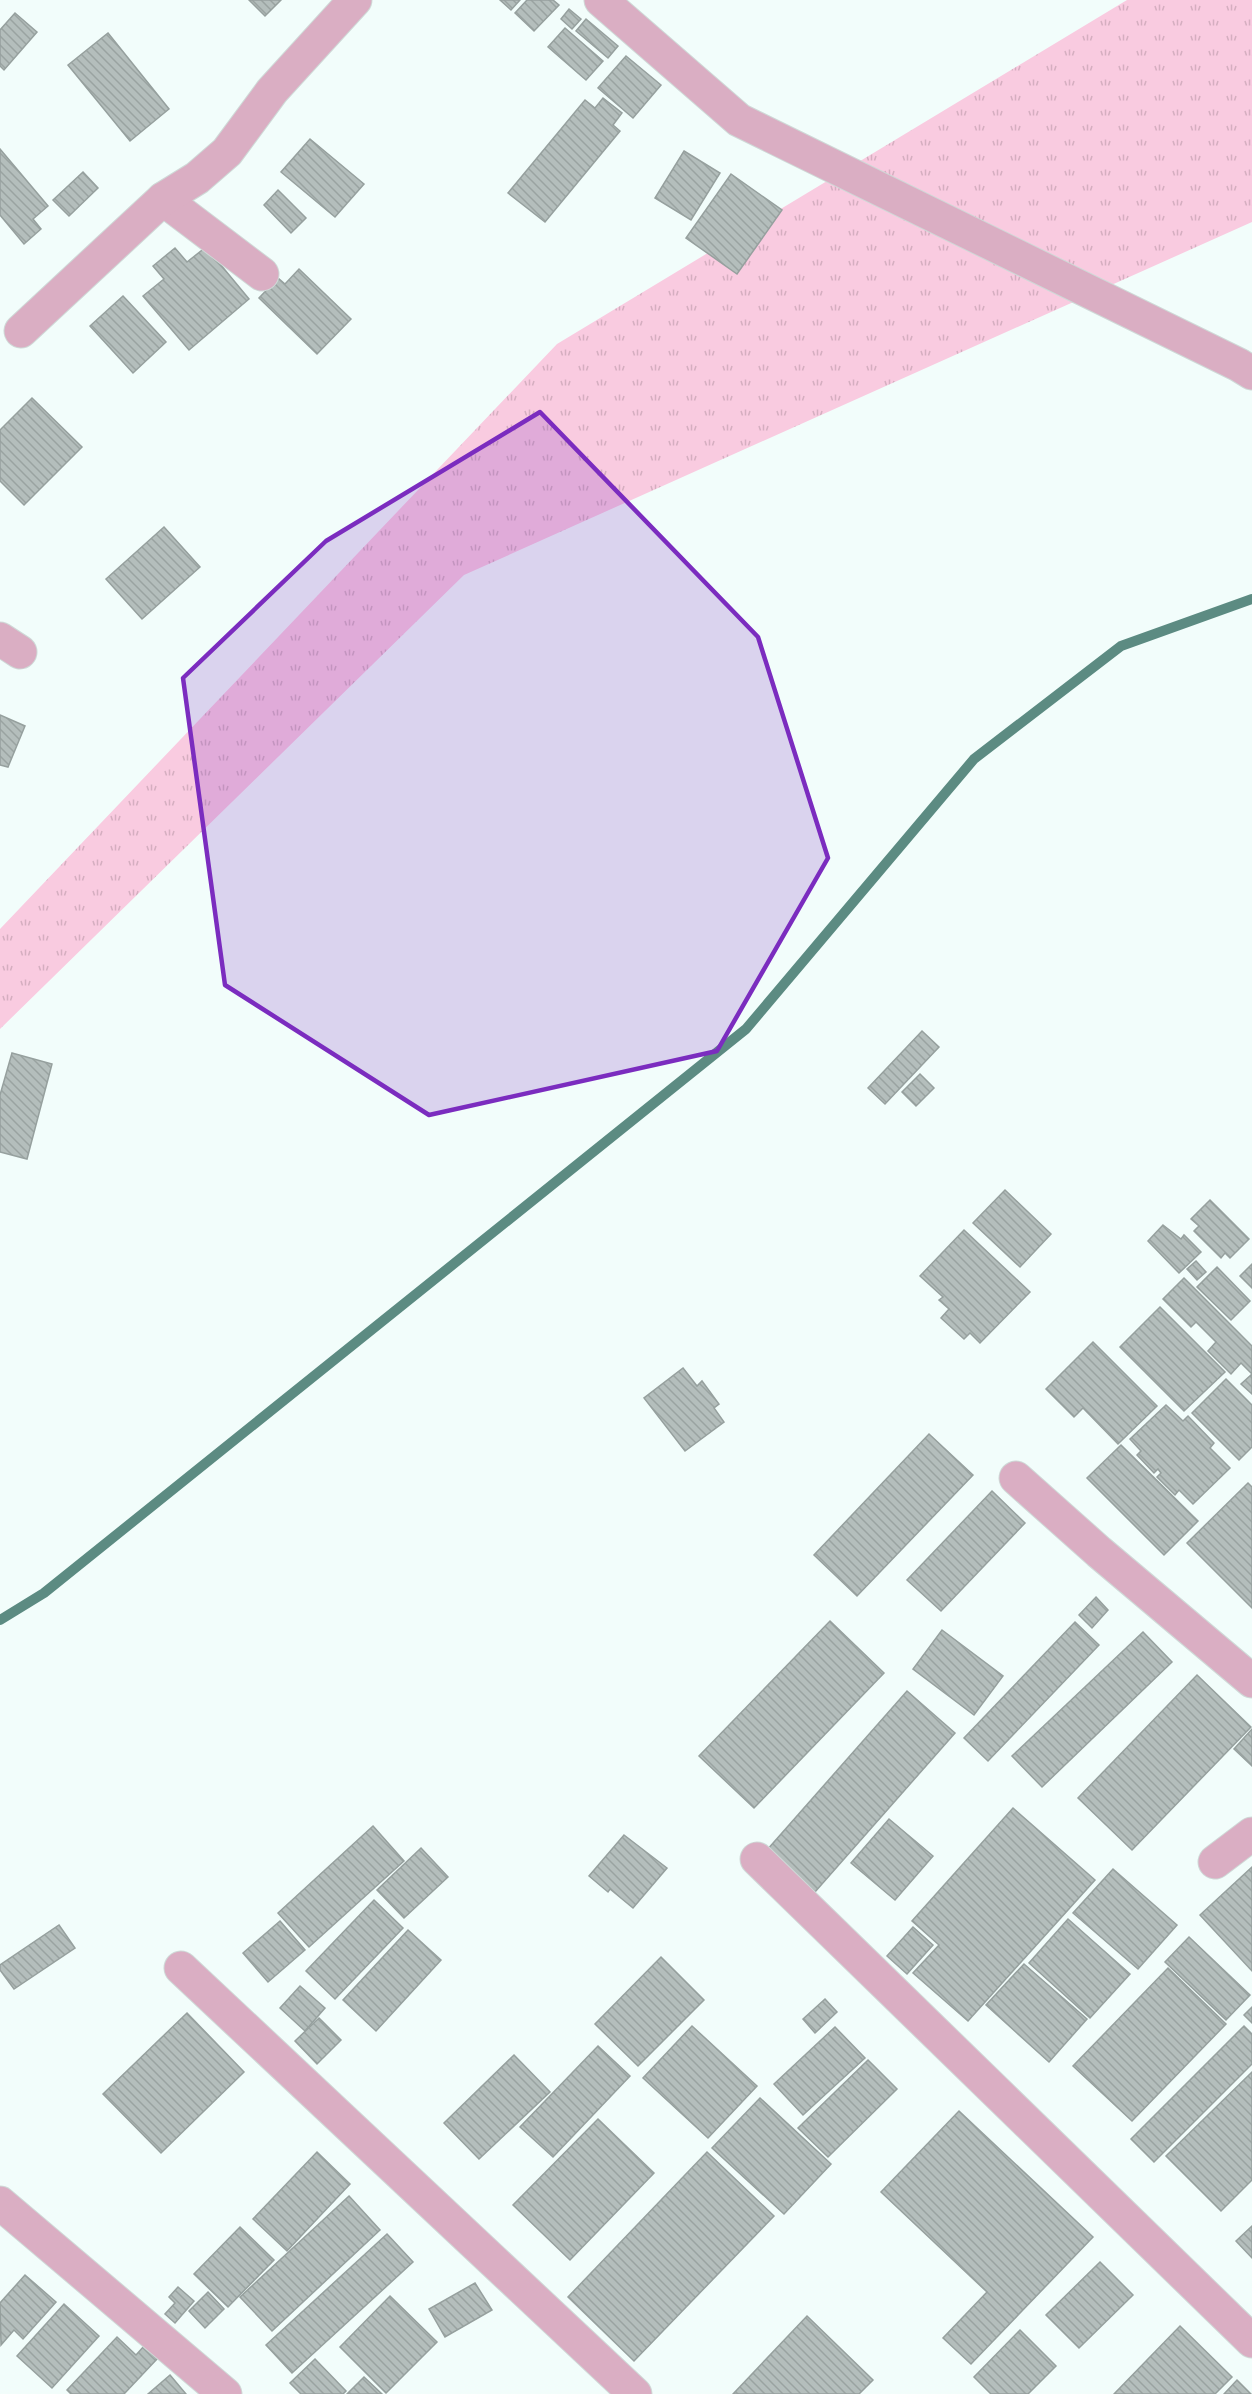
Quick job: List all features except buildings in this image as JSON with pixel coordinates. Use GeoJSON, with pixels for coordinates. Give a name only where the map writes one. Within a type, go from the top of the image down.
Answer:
{"type":"FeatureCollection","features":[{"type":"Feature","properties":{"kind":"street"},"geometry":{"type":"LineString","coordinates":[[21,331],[164,199],[197,178],[227,152],[272,91],[355,0]]}},
{"type":"Feature","properties":{"kind":"street"},"geometry":{"type":"LineString","coordinates":[[601,0],[739,120],[1252,373]]}},
{"type":"Feature","properties":{"kind":"street"},"geometry":{"type":"LineString","coordinates":[[164,199],[262,274]]}},
{"type":"Feature","properties":{"kind":"street"},"geometry":{"type":"LineString","coordinates":[[1016,1478],[1099,1552],[1252,1681]]}},
{"type":"Feature","properties":{"kind":"street"},"geometry":{"type":"LineString","coordinates":[[1215,1862],[1252,1834]]}},
{"type":"Feature","properties":{"kind":"street"},"geometry":{"type":"LineString","coordinates":[[757,1859],[1252,2341]]}},
{"type":"Feature","properties":{"kind":"street"},"geometry":{"type":"LineString","coordinates":[[181,1968],[635,2394]]}},
{"type":"Feature","properties":{"kind":"street"},"geometry":{"type":"LineString","coordinates":[[0,2203],[225,2394]]}},
{"type":"Feature","properties":{"kind":"highlighted area"},"geometry":{"type":"Polygon","coordinates":[[[540,412],[758,637],[828,858],[717,1051],[429,1115],[225,985],[183,678],[326,541],[540,412]]]}},
{"type":"Feature","properties":{"kind":"green space"},"geometry":{"type":"Polygon","coordinates":[[[1127,0],[1252,0],[1252,222],[464,575],[0,1029],[0,929],[557,344],[1127,0]]]}},
{"type":"Feature","properties":{"kind":"waterway"},"geometry":{"type":"LineString","coordinates":[[0,1620],[44,1593],[746,1029],[974,759],[1121,646],[1252,599]]}}]}
